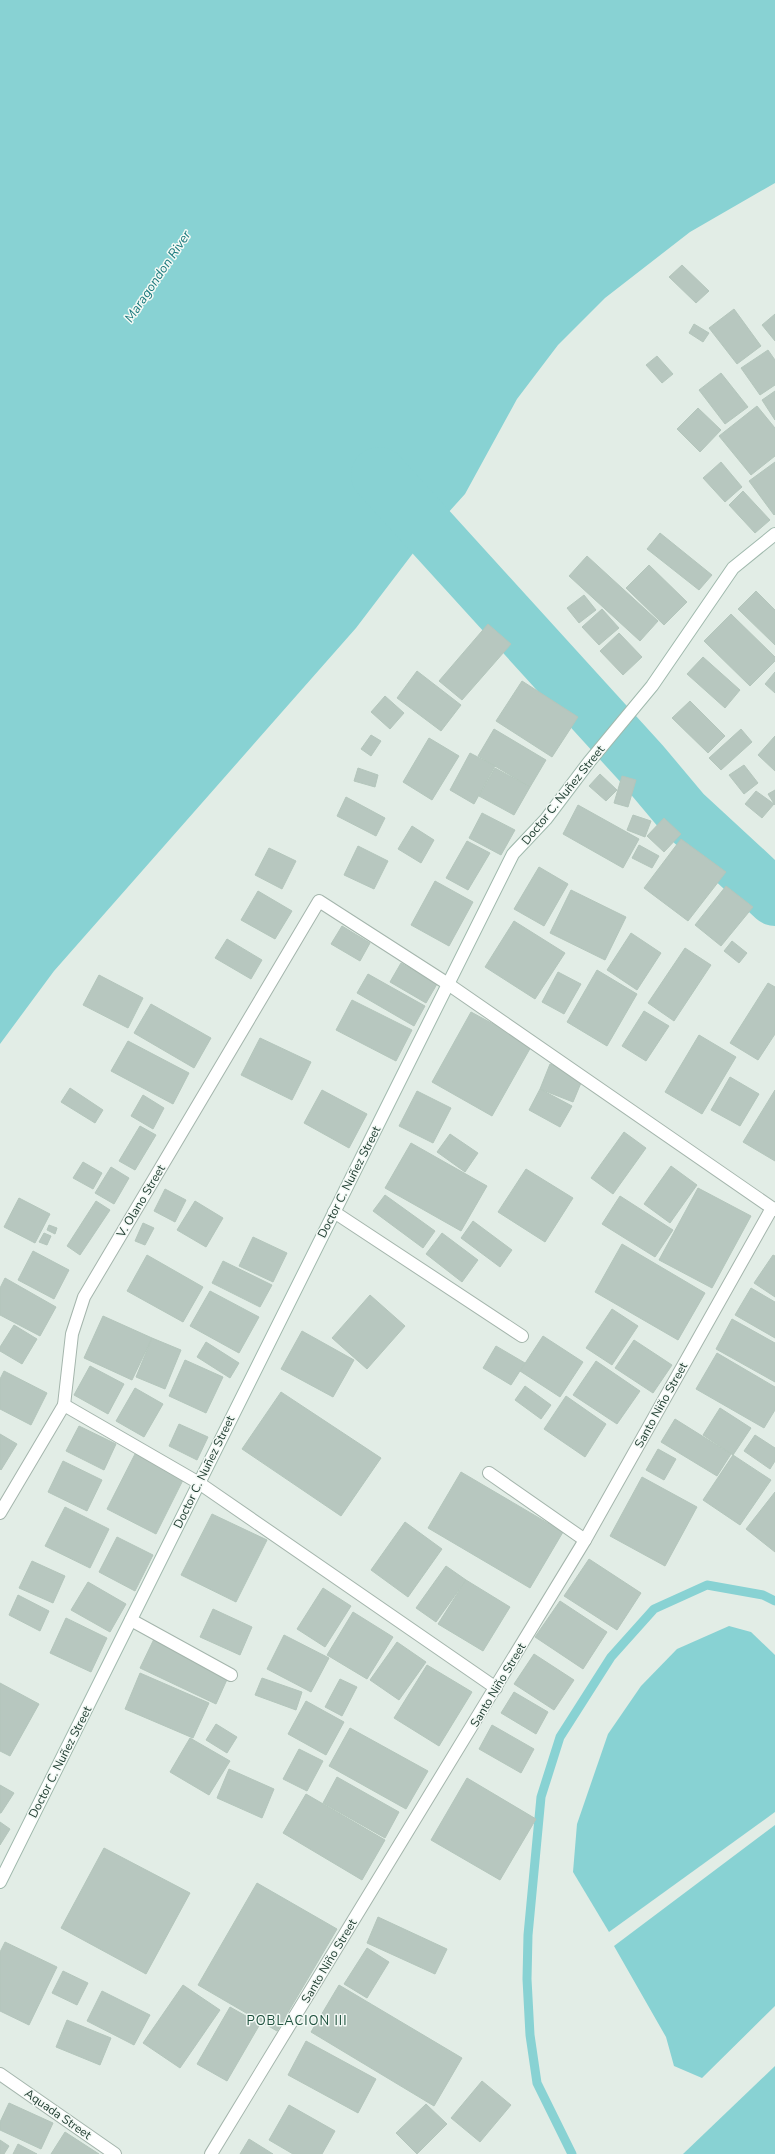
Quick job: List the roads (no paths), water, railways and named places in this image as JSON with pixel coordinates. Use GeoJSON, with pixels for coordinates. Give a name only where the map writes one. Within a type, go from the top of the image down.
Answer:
{"type":"FeatureCollection","features":[{"type":"Feature","properties":{"kind":"street","name":"Doctor C. Nuñez Street"},"geometry":{"type":"LineString","coordinates":[[0,1882],[513,854],[546,819],[589,762],[652,686],[733,568],[775,534]]}},
{"type":"Feature","properties":{"kind":"street","name":"V. Olano Street"},"geometry":{"type":"LineString","coordinates":[[0,1513],[64,1405],[72,1334],[84,1297],[319,901],[448,984]]}},
{"type":"Feature","properties":{"kind":"street"},"geometry":{"type":"LineString","coordinates":[[448,984],[774,1209]]}},
{"type":"Feature","properties":{"kind":"street","name":"Santo Niño Street"},"geometry":{"type":"LineString","coordinates":[[211,2154],[585,1540],[774,1209]]}},
{"type":"Feature","properties":{"kind":"street"},"geometry":{"type":"LineString","coordinates":[[334,1212],[522,1336]]}},
{"type":"Feature","properties":{"kind":"street"},"geometry":{"type":"LineString","coordinates":[[64,1405],[199,1483],[496,1688]]}},
{"type":"Feature","properties":{"kind":"street"},"geometry":{"type":"LineString","coordinates":[[489,1473],[585,1540]]}},
{"type":"Feature","properties":{"kind":"street"},"geometry":{"type":"LineString","coordinates":[[131,1620],[231,1675]]}},
{"type":"Feature","properties":{"kind":"street","name":"Aquada Street"},"geometry":{"type":"LineString","coordinates":[[0,2074],[115,2154]]}},
{"type":"Feature","properties":{"kind":"water","name":"Maragondon River"},"geometry":{"type":"Polygon","coordinates":[[[0,0],[775,0],[775,183],[690,232],[605,298],[558,345],[517,399],[465,494],[420,544],[356,628],[54,971],[0,1044],[0,0]]]}},
{"type":"Feature","properties":{"kind":"water"},"geometry":{"type":"Polygon","coordinates":[[[729,1626],[751,1632],[775,1655],[775,1812],[609,1932],[573,1872],[577,1824],[608,1734],[641,1686],[677,1649],[729,1626]]]}},
{"type":"Feature","properties":{"kind":"water"},"geometry":{"type":"Polygon","coordinates":[[[775,1825],[775,2006],[702,2078],[674,2066],[666,2037],[614,1946],[775,1825]]]}},
{"type":"Feature","properties":{"kind":"water"},"geometry":{"type":"Polygon","coordinates":[[[775,2066],[775,2154],[683,2154],[775,2066]]]}},
{"type":"Feature","properties":{"kind":"waterway"},"geometry":{"type":"LineString","coordinates":[[379,475],[641,763],[683,813],[775,898]]}},
{"type":"Feature","properties":{"kind":"waterway"},"geometry":{"type":"LineString","coordinates":[[572,2154],[537,2083],[530,2035],[527,1979],[528,1935],[541,1797],[560,1737],[611,1657],[654,1609],[707,1585],[763,1595],[775,1601]]}},
{"type":"Feature","properties":{"kind":"district","name":"POBLACION III"},"geometry":{"type":"Point","coordinates":[297,2020]}}]}
